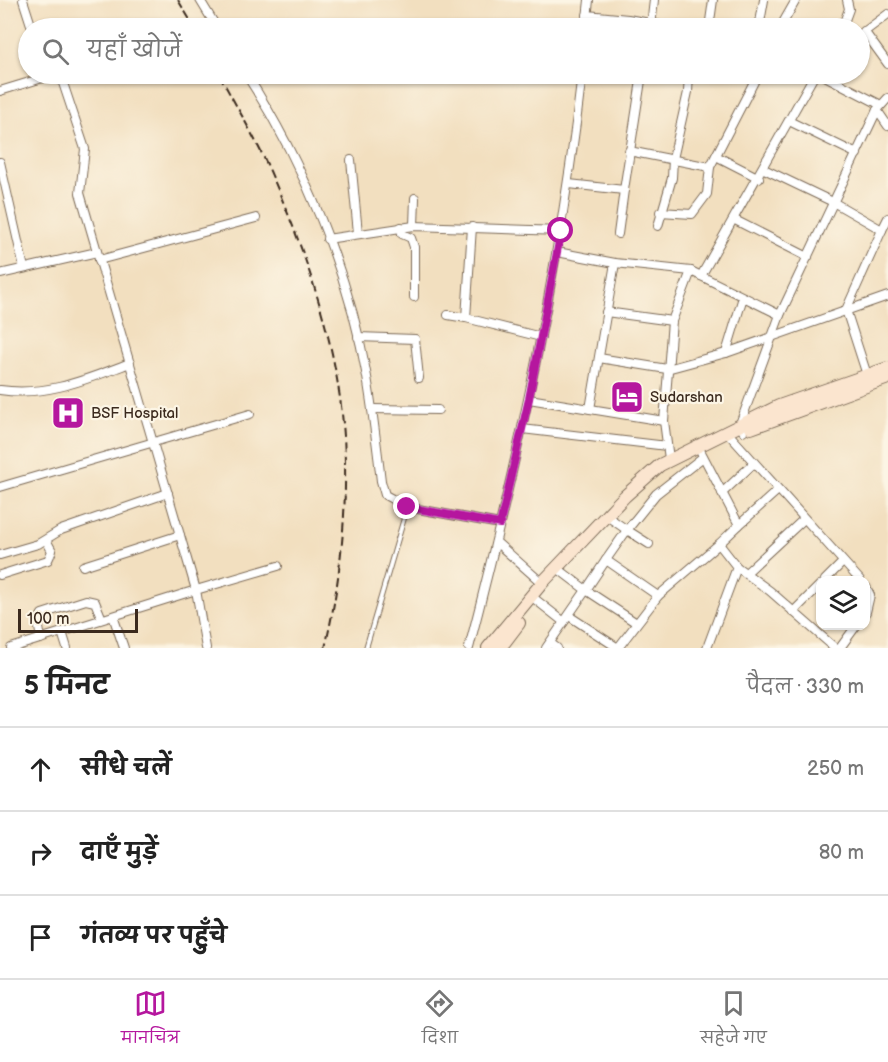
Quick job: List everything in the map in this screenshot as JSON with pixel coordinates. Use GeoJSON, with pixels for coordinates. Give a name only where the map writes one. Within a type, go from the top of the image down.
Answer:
{"type":"FeatureCollection","features":[{"type":"Feature","properties":{"kind":"main road"},"geometry":{"type":"LineString","coordinates":[[741,428],[778,406],[888,368]]}},
{"type":"Feature","properties":{"kind":"main road"},"geometry":{"type":"LineString","coordinates":[[500,648],[542,583],[625,496],[669,459],[741,428],[888,378]]}},
{"type":"Feature","properties":{"kind":"main road"},"geometry":{"type":"LineString","coordinates":[[488,648],[646,483],[664,470],[702,454],[728,434]]}},
{"type":"Feature","properties":{"kind":"street"},"geometry":{"type":"LineString","coordinates":[[23,0],[29,18]]}},
{"type":"Feature","properties":{"kind":"street"},"geometry":{"type":"LineString","coordinates":[[200,0],[205,4],[212,18]]}},
{"type":"Feature","properties":{"kind":"street"},"geometry":{"type":"LineString","coordinates":[[587,18],[589,0]]}},
{"type":"Feature","properties":{"kind":"street"},"geometry":{"type":"LineString","coordinates":[[652,18],[654,0]]}},
{"type":"Feature","properties":{"kind":"street"},"geometry":{"type":"LineString","coordinates":[[710,18],[713,0]]}},
{"type":"Feature","properties":{"kind":"street"},"geometry":{"type":"LineString","coordinates":[[761,18],[764,0]]}},
{"type":"Feature","properties":{"kind":"street"},"geometry":{"type":"LineString","coordinates":[[785,18],[795,0]]}},
{"type":"Feature","properties":{"kind":"street"},"geometry":{"type":"LineString","coordinates":[[846,18],[849,9],[847,0]]}},
{"type":"Feature","properties":{"kind":"street"},"geometry":{"type":"LineString","coordinates":[[870,27],[888,14]]}},
{"type":"Feature","properties":{"kind":"street"},"geometry":{"type":"LineString","coordinates":[[587,15],[604,18]]}},
{"type":"Feature","properties":{"kind":"street"},"geometry":{"type":"LineString","coordinates":[[870,43],[888,64]]}},
{"type":"Feature","properties":{"kind":"street"},"geometry":{"type":"LineString","coordinates":[[0,91],[20,84]]}},
{"type":"Feature","properties":{"kind":"street"},"geometry":{"type":"LineString","coordinates":[[63,84],[85,149],[79,186],[196,590],[206,648]]}},
{"type":"Feature","properties":{"kind":"street"},"geometry":{"type":"LineString","coordinates":[[252,84],[296,163],[347,294],[372,409],[382,489],[390,500],[407,507],[500,524]]}},
{"type":"Feature","properties":{"kind":"street"},"geometry":{"type":"LineString","coordinates":[[469,648],[529,399],[569,184],[581,84]]}},
{"type":"Feature","properties":{"kind":"street"},"geometry":{"type":"LineString","coordinates":[[618,234],[640,84]]}},
{"type":"Feature","properties":{"kind":"street"},"geometry":{"type":"LineString","coordinates":[[658,226],[660,212],[672,178],[672,159],[688,84]]}},
{"type":"Feature","properties":{"kind":"street"},"geometry":{"type":"LineString","coordinates":[[660,212],[692,214],[707,194],[710,167],[753,84]]}},
{"type":"Feature","properties":{"kind":"street"},"geometry":{"type":"LineString","coordinates":[[701,276],[735,220],[809,84]]}},
{"type":"Feature","properties":{"kind":"street"},"geometry":{"type":"LineString","coordinates":[[839,84],[879,107],[888,126]]}},
{"type":"Feature","properties":{"kind":"street"},"geometry":{"type":"LineString","coordinates":[[741,428],[780,315],[879,107],[888,98]]}},
{"type":"Feature","properties":{"kind":"street"},"geometry":{"type":"LineString","coordinates":[[789,121],[857,154]]}},
{"type":"Feature","properties":{"kind":"street"},"geometry":{"type":"LineString","coordinates":[[629,151],[710,167]]}},
{"type":"Feature","properties":{"kind":"street"},"geometry":{"type":"LineString","coordinates":[[716,156],[833,202],[882,230]]}},
{"type":"Feature","properties":{"kind":"street"},"geometry":{"type":"LineString","coordinates":[[351,160],[358,233]]}},
{"type":"Feature","properties":{"kind":"street"},"geometry":{"type":"LineString","coordinates":[[0,162],[24,268]]}},
{"type":"Feature","properties":{"kind":"street"},"geometry":{"type":"LineString","coordinates":[[569,184],[624,190]]}},
{"type":"Feature","properties":{"kind":"street"},"geometry":{"type":"LineString","coordinates":[[414,226],[415,198]]}},
{"type":"Feature","properties":{"kind":"street"},"geometry":{"type":"LineString","coordinates":[[0,274],[98,256],[256,218]]}},
{"type":"Feature","properties":{"kind":"street"},"geometry":{"type":"LineString","coordinates":[[867,375],[846,310],[888,218]]}},
{"type":"Feature","properties":{"kind":"street"},"geometry":{"type":"LineString","coordinates":[[735,220],[808,257]]}},
{"type":"Feature","properties":{"kind":"street"},"geometry":{"type":"LineString","coordinates":[[327,239],[414,226],[561,231]]}},
{"type":"Feature","properties":{"kind":"street"},"geometry":{"type":"LineString","coordinates":[[401,227],[402,234],[411,238],[414,248],[414,297]]}},
{"type":"Feature","properties":{"kind":"street"},"geometry":{"type":"LineString","coordinates":[[466,318],[472,227]]}},
{"type":"Feature","properties":{"kind":"street"},"geometry":{"type":"LineString","coordinates":[[557,252],[615,263],[691,271],[780,315]]}},
{"type":"Feature","properties":{"kind":"street"},"geometry":{"type":"LineString","coordinates":[[590,409],[615,263]]}},
{"type":"Feature","properties":{"kind":"street"},"geometry":{"type":"LineString","coordinates":[[669,459],[664,421],[672,321],[691,271]]}},
{"type":"Feature","properties":{"kind":"street"},"geometry":{"type":"LineString","coordinates":[[599,358],[667,369],[726,353],[888,296]]}},
{"type":"Feature","properties":{"kind":"street"},"geometry":{"type":"LineString","coordinates":[[726,353],[743,297]]}},
{"type":"Feature","properties":{"kind":"street"},"geometry":{"type":"LineString","coordinates":[[606,312],[672,321]]}},
{"type":"Feature","properties":{"kind":"street"},"geometry":{"type":"LineString","coordinates":[[448,315],[541,337]]}},
{"type":"Feature","properties":{"kind":"street"},"geometry":{"type":"LineString","coordinates":[[358,337],[415,339],[419,378]]}},
{"type":"Feature","properties":{"kind":"street"},"geometry":{"type":"LineString","coordinates":[[0,390],[32,392],[57,388],[130,363]]}},
{"type":"Feature","properties":{"kind":"street"},"geometry":{"type":"LineString","coordinates":[[529,399],[664,421]]}},
{"type":"Feature","properties":{"kind":"street"},"geometry":{"type":"LineString","coordinates":[[372,409],[438,410]]}},
{"type":"Feature","properties":{"kind":"street"},"geometry":{"type":"LineString","coordinates":[[0,488],[250,414]]}},
{"type":"Feature","properties":{"kind":"street"},"geometry":{"type":"LineString","coordinates":[[522,429],[667,446]]}},
{"type":"Feature","properties":{"kind":"street"},"geometry":{"type":"LineString","coordinates":[[728,434],[856,576]]}},
{"type":"Feature","properties":{"kind":"street"},"geometry":{"type":"LineString","coordinates":[[551,646],[566,619],[627,530],[656,494],[702,454],[739,525]]}},
{"type":"Feature","properties":{"kind":"street"},"geometry":{"type":"LineString","coordinates":[[722,493],[754,463]]}},
{"type":"Feature","properties":{"kind":"street"},"geometry":{"type":"LineString","coordinates":[[534,598],[618,648],[635,622],[658,596],[778,490]]}},
{"type":"Feature","properties":{"kind":"street"},"geometry":{"type":"LineString","coordinates":[[0,555],[46,540],[61,530],[168,493]]}},
{"type":"Feature","properties":{"kind":"street"},"geometry":{"type":"LineString","coordinates":[[611,519],[649,544]]}},
{"type":"Feature","properties":{"kind":"street"},"geometry":{"type":"LineString","coordinates":[[746,573],[804,519]]}},
{"type":"Feature","properties":{"kind":"street"},"geometry":{"type":"LineString","coordinates":[[83,566],[180,535]]}},
{"type":"Feature","properties":{"kind":"street"},"geometry":{"type":"LineString","coordinates":[[0,575],[48,560],[52,551],[46,540]]}},
{"type":"Feature","properties":{"kind":"street"},"geometry":{"type":"LineString","coordinates":[[496,542],[542,583]]}},
{"type":"Feature","properties":{"kind":"street"},"geometry":{"type":"LineString","coordinates":[[719,544],[737,567],[835,648]]}},
{"type":"Feature","properties":{"kind":"street"},"geometry":{"type":"LineString","coordinates":[[606,560],[658,596]]}},
{"type":"Feature","properties":{"kind":"street"},"geometry":{"type":"LineString","coordinates":[[829,576],[843,562]]}},
{"type":"Feature","properties":{"kind":"street"},"geometry":{"type":"LineString","coordinates":[[11,648],[278,566]]}},
{"type":"Feature","properties":{"kind":"street"},"geometry":{"type":"LineString","coordinates":[[707,648],[737,567]]}},
{"type":"Feature","properties":{"kind":"street"},"geometry":{"type":"LineString","coordinates":[[561,571],[635,622]]}},
{"type":"Feature","properties":{"kind":"street"},"geometry":{"type":"LineString","coordinates":[[793,612],[816,589]]}},
{"type":"Feature","properties":{"kind":"street"},"geometry":{"type":"LineString","coordinates":[[41,639],[39,617],[56,609],[92,599],[102,620]]}},
{"type":"Feature","properties":{"kind":"street"},"geometry":{"type":"LineString","coordinates":[[114,616],[124,648]]}},
{"type":"Feature","properties":{"kind":"street"},"geometry":{"type":"LineString","coordinates":[[840,648],[853,630]]}},
{"type":"Feature","properties":{"kind":"street"},"geometry":{"type":"LineString","coordinates":[[62,632],[67,648]]}},
{"type":"Feature","properties":{"kind":"lane"},"geometry":{"type":"LineString","coordinates":[[366,648],[407,507]]}},
{"type":"Feature","properties":{"kind":"railway"},"geometry":{"type":"LineString","coordinates":[[178,0],[189,18]]}},
{"type":"Feature","properties":{"kind":"railway"},"geometry":{"type":"LineString","coordinates":[[224,84],[261,151],[298,240],[328,337],[341,403],[345,462],[344,516],[339,569],[325,648]]}},
{"type":"Feature","properties":{"kind":"place","name":"Sudarshan"},"geometry":{"type":"Point","coordinates":[627,397]}},
{"type":"Feature","properties":{"kind":"place","name":"BSF Hospital"},"geometry":{"type":"Point","coordinates":[68,413]}},
{"type":"Feature","properties":{"kind":"route"},"geometry":{"type":"LineString","coordinates":[[407,507],[500,524],[529,399],[561,231]]}}]}
